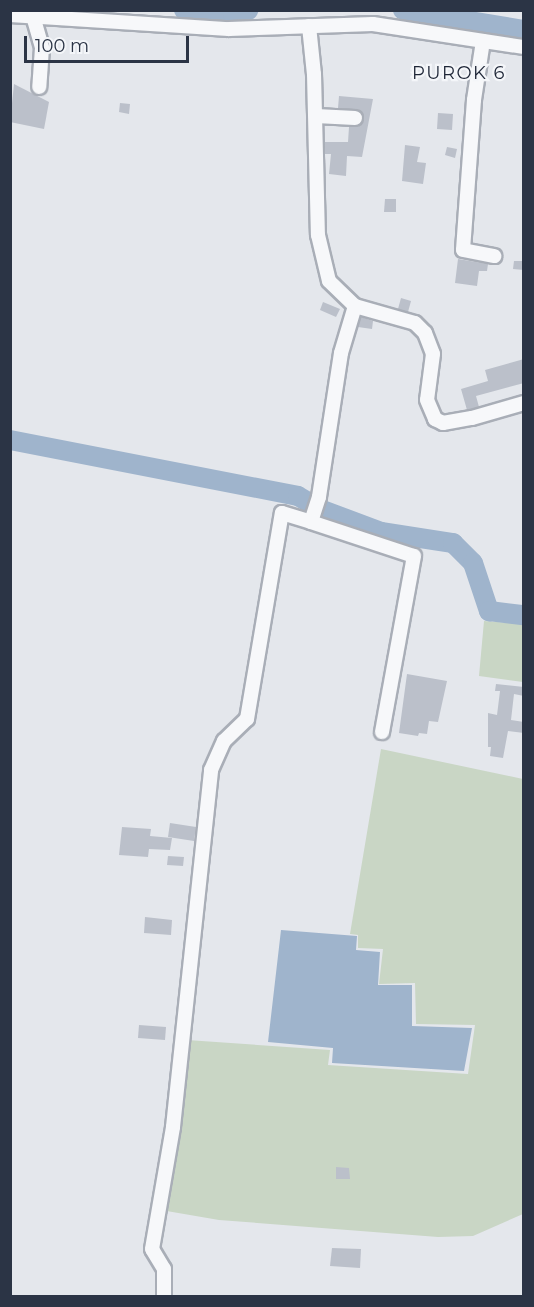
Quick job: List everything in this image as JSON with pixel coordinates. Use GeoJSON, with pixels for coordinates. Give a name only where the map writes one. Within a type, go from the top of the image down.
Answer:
{"type":"FeatureCollection","features":[{"type":"Feature","properties":{"kind":"street"},"geometry":{"type":"LineString","coordinates":[[10,15],[229,29],[373,24],[524,47]]}},
{"type":"Feature","properties":{"kind":"street"},"geometry":{"type":"LineString","coordinates":[[33,16],[42,48],[39,87]]}},
{"type":"Feature","properties":{"kind":"street"},"geometry":{"type":"LineString","coordinates":[[309,26],[316,116],[322,259],[329,281],[355,306],[415,322],[425,333],[433,354],[427,400],[435,419],[443,423],[472,418],[524,403]]}},
{"type":"Feature","properties":{"kind":"street"},"geometry":{"type":"LineString","coordinates":[[483,41],[474,100],[463,250],[494,255]]}},
{"type":"Feature","properties":{"kind":"street"},"geometry":{"type":"LineString","coordinates":[[316,116],[355,118]]}},
{"type":"Feature","properties":{"kind":"street"},"geometry":{"type":"LineString","coordinates":[[312,519],[319,497],[341,353],[355,306]]}},
{"type":"Feature","properties":{"kind":"street"},"geometry":{"type":"LineString","coordinates":[[164,1296],[164,1269],[152,1249],[173,1127],[211,770],[224,741],[247,719],[282,513],[312,519],[414,556],[382,732]]}},
{"type":"Feature","properties":{"kind":"green space"},"geometry":{"type":"Polygon","coordinates":[[[484,621],[523,624],[523,682],[479,676],[484,621]]]}},
{"type":"Feature","properties":{"kind":"green space"},"geometry":{"type":"Polygon","coordinates":[[[381,749],[523,779],[523,1214],[473,1236],[438,1237],[219,1220],[155,1209],[187,1040],[330,1050],[328,1065],[468,1074],[475,1025],[416,1024],[415,983],[379,984],[383,949],[358,948],[358,935],[350,934],[381,749]]]}},
{"type":"Feature","properties":{"kind":"water"},"geometry":{"type":"Polygon","coordinates":[[[281,930],[357,936],[356,950],[380,952],[378,985],[412,985],[412,1026],[472,1028],[464,1071],[332,1063],[333,1048],[268,1042],[281,930]]]}},
{"type":"Feature","properties":{"kind":"building"},"geometry":{"type":"Polygon","coordinates":[[[14,84],[49,102],[44,129],[10,122],[14,84]]]}},
{"type":"Feature","properties":{"kind":"building"},"geometry":{"type":"Polygon","coordinates":[[[339,96],[373,99],[362,157],[347,156],[346,176],[329,174],[331,154],[325,154],[325,142],[348,142],[349,127],[360,126],[364,118],[359,110],[338,108],[339,96]]]}},
{"type":"Feature","properties":{"kind":"building"},"geometry":{"type":"Polygon","coordinates":[[[120,103],[130,104],[129,114],[119,112],[120,103]]]}},
{"type":"Feature","properties":{"kind":"building"},"geometry":{"type":"Polygon","coordinates":[[[438,113],[453,114],[452,130],[437,129],[438,113]]]}},
{"type":"Feature","properties":{"kind":"building"},"geometry":{"type":"Polygon","coordinates":[[[405,145],[420,147],[417,162],[426,163],[423,184],[402,181],[405,145]]]}},
{"type":"Feature","properties":{"kind":"building"},"geometry":{"type":"Polygon","coordinates":[[[447,147],[457,149],[455,158],[445,155],[447,147]]]}},
{"type":"Feature","properties":{"kind":"building"},"geometry":{"type":"Polygon","coordinates":[[[385,199],[396,199],[396,212],[384,212],[385,199]]]}},
{"type":"Feature","properties":{"kind":"building"},"geometry":{"type":"Polygon","coordinates":[[[458,259],[488,264],[487,271],[479,271],[477,286],[455,283],[458,259]]]}},
{"type":"Feature","properties":{"kind":"building"},"geometry":{"type":"Polygon","coordinates":[[[514,261],[524,261],[524,270],[513,269],[514,261]]]}},
{"type":"Feature","properties":{"kind":"building"},"geometry":{"type":"Polygon","coordinates":[[[401,298],[411,301],[408,312],[398,309],[401,298]]]}},
{"type":"Feature","properties":{"kind":"building"},"geometry":{"type":"Polygon","coordinates":[[[323,302],[340,309],[336,317],[320,310],[323,302]]]}},
{"type":"Feature","properties":{"kind":"building"},"geometry":{"type":"Polygon","coordinates":[[[361,317],[373,321],[372,329],[358,327],[361,317]]]}},
{"type":"Feature","properties":{"kind":"building"},"geometry":{"type":"Polygon","coordinates":[[[524,359],[524,383],[476,396],[479,407],[467,410],[461,389],[488,381],[485,370],[524,359]]]}},
{"type":"Feature","properties":{"kind":"building"},"geometry":{"type":"Polygon","coordinates":[[[407,674],[447,681],[438,722],[429,721],[427,734],[419,733],[418,736],[399,733],[407,674]]]}},
{"type":"Feature","properties":{"kind":"building"},"geometry":{"type":"Polygon","coordinates":[[[496,684],[524,687],[524,696],[514,694],[511,720],[524,722],[524,733],[508,731],[503,758],[490,756],[491,747],[488,747],[488,713],[497,715],[500,691],[495,691],[496,684]]]}},
{"type":"Feature","properties":{"kind":"building"},"geometry":{"type":"Polygon","coordinates":[[[170,823],[196,827],[194,841],[168,837],[170,823]]]}},
{"type":"Feature","properties":{"kind":"building"},"geometry":{"type":"Polygon","coordinates":[[[122,827],[151,829],[150,836],[172,838],[170,850],[149,849],[148,857],[119,855],[122,827]]]}},
{"type":"Feature","properties":{"kind":"building"},"geometry":{"type":"Polygon","coordinates":[[[168,856],[184,857],[183,866],[167,865],[168,856]]]}},
{"type":"Feature","properties":{"kind":"building"},"geometry":{"type":"Polygon","coordinates":[[[145,917],[172,920],[171,935],[144,933],[145,917]]]}},
{"type":"Feature","properties":{"kind":"building"},"geometry":{"type":"Polygon","coordinates":[[[139,1025],[166,1027],[165,1040],[138,1038],[139,1025]]]}},
{"type":"Feature","properties":{"kind":"building"},"geometry":{"type":"Polygon","coordinates":[[[336,1167],[349,1168],[350,1179],[336,1179],[336,1167]]]}},
{"type":"Feature","properties":{"kind":"building"},"geometry":{"type":"Polygon","coordinates":[[[332,1248],[361,1249],[360,1268],[330,1266],[332,1248]]]}},
{"type":"Feature","properties":{"kind":"waterway"},"geometry":{"type":"LineString","coordinates":[[184,10],[233,14],[248,10]]}},
{"type":"Feature","properties":{"kind":"waterway"},"geometry":{"type":"LineString","coordinates":[[403,10],[524,30]]}},
{"type":"Feature","properties":{"kind":"waterway"},"geometry":{"type":"LineString","coordinates":[[10,440],[298,496],[320,509],[381,532],[453,543],[473,563],[489,611],[524,615]]}},
{"type":"Feature","properties":{"kind":"district","name":"PUROK 6"},"geometry":{"type":"Point","coordinates":[459,73]}}]}
